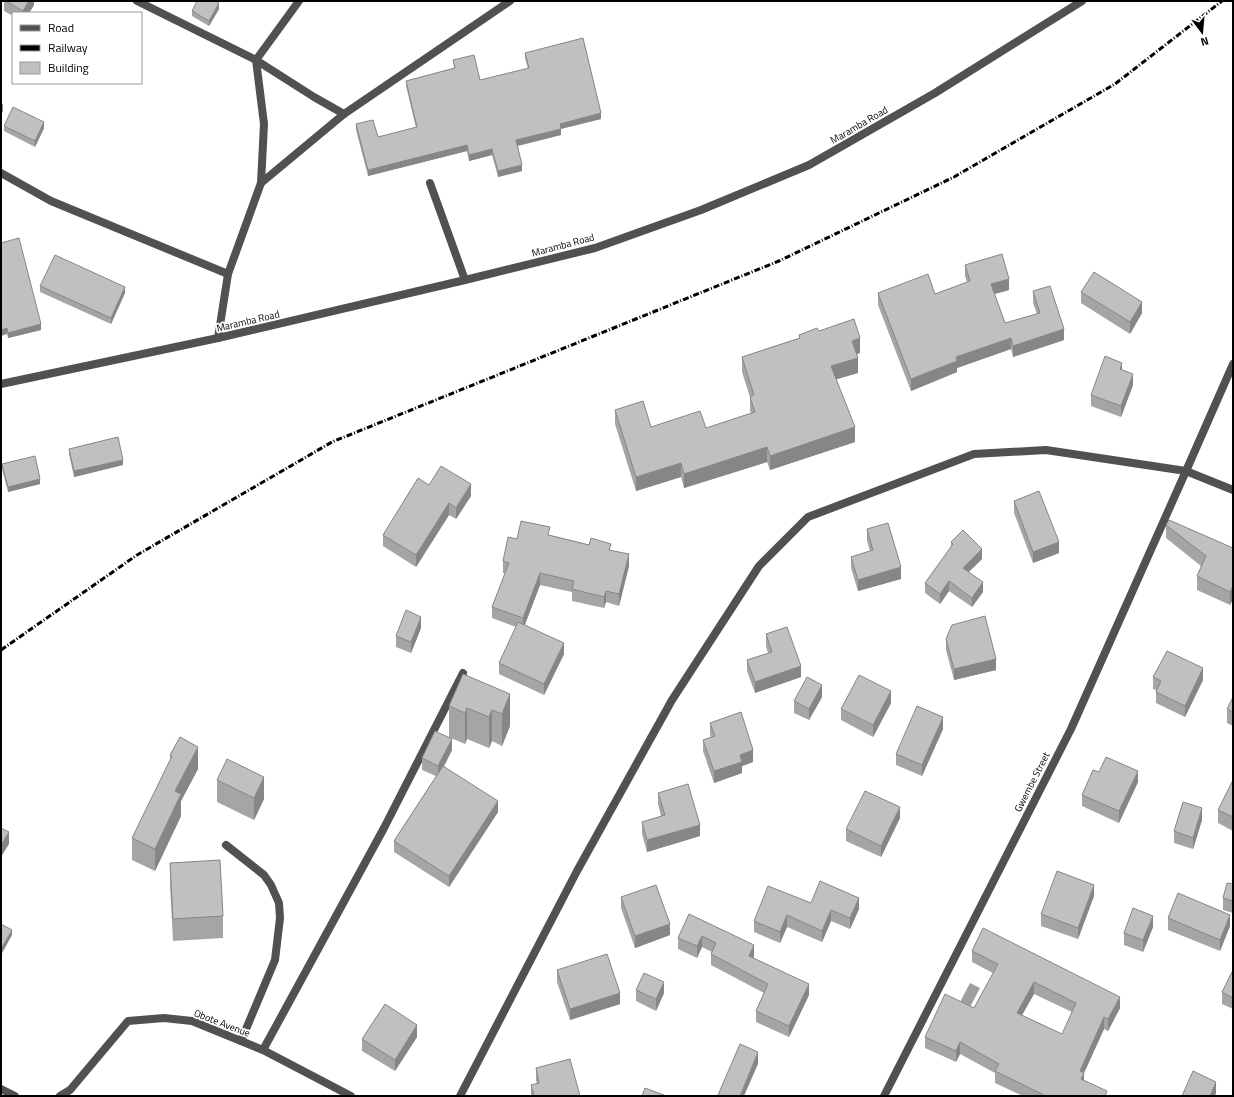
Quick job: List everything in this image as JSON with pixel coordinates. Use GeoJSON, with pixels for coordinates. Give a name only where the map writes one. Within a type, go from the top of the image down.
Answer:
{"type":"FeatureCollection","features":[{"type":"Feature","properties":{"kind":"street"},"geometry":{"type":"LineString","coordinates":[[137,1],[256,60],[314,97],[344,114]]}},
{"type":"Feature","properties":{"kind":"street"},"geometry":{"type":"LineString","coordinates":[[218,338],[228,274],[261,183],[264,124],[256,60],[299,1]]}},
{"type":"Feature","properties":{"kind":"street"},"geometry":{"type":"LineString","coordinates":[[261,183],[344,114],[510,1]]}},
{"type":"Feature","properties":{"kind":"street","name":"Maramba Road"},"geometry":{"type":"LineString","coordinates":[[1,384],[218,338],[595,248],[701,210],[810,165],[935,93],[1082,1]]}},
{"type":"Feature","properties":{"kind":"street"},"geometry":{"type":"LineString","coordinates":[[1,173],[52,201],[228,274]]}},
{"type":"Feature","properties":{"kind":"street"},"geometry":{"type":"LineString","coordinates":[[430,182],[465,280]]}},
{"type":"Feature","properties":{"kind":"street","name":"Gwembe Street"},"geometry":{"type":"LineString","coordinates":[[884,1096],[1071,729],[1233,364]]}},
{"type":"Feature","properties":{"kind":"street"},"geometry":{"type":"LineString","coordinates":[[460,1096],[577,871],[672,700],[759,566],[808,517],[974,454],[1046,450],[1186,472],[1233,490]]}},
{"type":"Feature","properties":{"kind":"street"},"geometry":{"type":"LineString","coordinates":[[263,1050],[384,828],[463,673]]}},
{"type":"Feature","properties":{"kind":"street"},"geometry":{"type":"LineString","coordinates":[[226,845],[264,875],[271,885],[279,903],[280,918],[275,960],[241,1041]]}},
{"type":"Feature","properties":{"kind":"street","name":"Obote Avenue"},"geometry":{"type":"LineString","coordinates":[[60,1096],[70,1090],[128,1021],[164,1018],[192,1021],[263,1050],[351,1096]]}},
{"type":"Feature","properties":{"kind":"street"},"geometry":{"type":"LineString","coordinates":[[1,1090],[15,1096]]}},
{"type":"Feature","properties":{"kind":"shaded area"},"geometry":{"type":"Polygon","coordinates":[[[970,983],[980,988],[969,1009],[959,1004],[970,983]]]}},
{"type":"Feature","properties":{"kind":"building"},"geometry":{"type":"Polygon","coordinates":[[[6,1],[29,1],[23,11],[6,1]]]}},
{"type":"Feature","properties":{"kind":"building"},"geometry":{"type":"Polygon","coordinates":[[[197,1],[215,1],[219,3],[209,21],[192,11],[197,1]]]}},
{"type":"Feature","properties":{"kind":"building"},"geometry":{"type":"Polygon","coordinates":[[[583,38],[601,113],[560,124],[561,129],[516,140],[522,165],[498,171],[492,149],[469,155],[467,145],[368,170],[356,124],[373,120],[378,137],[417,127],[406,81],[455,68],[453,60],[474,55],[480,80],[529,68],[525,53],[583,38]]]}},
{"type":"Feature","properties":{"kind":"building"},"geometry":{"type":"Polygon","coordinates":[[[13,107],[44,122],[35,141],[4,126],[13,107]]]}},
{"type":"Feature","properties":{"kind":"building"},"geometry":{"type":"Polygon","coordinates":[[[19,238],[41,324],[8,333],[7,328],[1,330],[1,243],[19,238]]]}},
{"type":"Feature","properties":{"kind":"building"},"geometry":{"type":"Polygon","coordinates":[[[1002,254],[1009,279],[991,284],[1005,323],[1040,313],[1033,291],[1050,286],[1064,329],[1013,346],[1011,338],[956,357],[957,361],[911,379],[878,293],[928,274],[935,294],[970,281],[965,265],[1002,254]]]}},
{"type":"Feature","properties":{"kind":"building"},"geometry":{"type":"Polygon","coordinates":[[[55,255],[125,287],[111,318],[40,286],[55,255]]]}},
{"type":"Feature","properties":{"kind":"building"},"geometry":{"type":"Polygon","coordinates":[[[1094,272],[1142,302],[1130,322],[1081,292],[1094,272]]]}},
{"type":"Feature","properties":{"kind":"building"},"geometry":{"type":"Polygon","coordinates":[[[854,319],[860,338],[852,341],[858,358],[831,366],[855,427],[770,456],[767,447],[684,474],[681,463],[636,477],[615,410],[643,401],[651,427],[700,411],[706,428],[755,412],[750,397],[754,395],[742,357],[800,338],[799,335],[817,328],[819,331],[854,319]]]}},
{"type":"Feature","properties":{"kind":"building"},"geometry":{"type":"Polygon","coordinates":[[[1105,356],[1122,363],[1120,369],[1133,374],[1121,406],[1091,395],[1105,356]]]}},
{"type":"Feature","properties":{"kind":"building"},"geometry":{"type":"Polygon","coordinates":[[[118,437],[123,460],[74,471],[69,449],[118,437]]]}},
{"type":"Feature","properties":{"kind":"building"},"geometry":{"type":"Polygon","coordinates":[[[35,456],[40,479],[8,487],[2,464],[35,456]]]}},
{"type":"Feature","properties":{"kind":"building"},"geometry":{"type":"Polygon","coordinates":[[[441,466],[471,484],[456,508],[449,503],[416,555],[383,535],[418,478],[429,485],[441,466]]]}},
{"type":"Feature","properties":{"kind":"building"},"geometry":{"type":"Polygon","coordinates":[[[1039,491],[1059,542],[1033,552],[1014,501],[1039,491]]]}},
{"type":"Feature","properties":{"kind":"building"},"geometry":{"type":"Polygon","coordinates":[[[1169,520],[1233,548],[1233,586],[1230,592],[1197,576],[1206,556],[1166,525],[1169,520]]]}},
{"type":"Feature","properties":{"kind":"building"},"geometry":{"type":"Polygon","coordinates":[[[521,521],[550,527],[548,535],[589,545],[591,538],[611,544],[609,550],[629,554],[619,594],[606,591],[604,597],[572,589],[574,581],[540,573],[523,618],[492,607],[509,563],[503,561],[508,537],[517,539],[521,521]]]}},
{"type":"Feature","properties":{"kind":"building"},"geometry":{"type":"Polygon","coordinates":[[[888,523],[901,567],[858,580],[851,557],[873,550],[867,529],[888,523]]]}},
{"type":"Feature","properties":{"kind":"building"},"geometry":{"type":"Polygon","coordinates":[[[963,530],[982,549],[963,568],[983,582],[972,598],[949,581],[940,594],[925,583],[953,544],[951,542],[963,530]]]}},
{"type":"Feature","properties":{"kind":"building"},"geometry":{"type":"Polygon","coordinates":[[[406,610],[421,617],[411,642],[396,636],[406,610]]]}},
{"type":"Feature","properties":{"kind":"building"},"geometry":{"type":"Polygon","coordinates":[[[985,616],[996,659],[954,669],[946,639],[952,625],[985,616]]]}},
{"type":"Feature","properties":{"kind":"building"},"geometry":{"type":"Polygon","coordinates":[[[518,622],[564,643],[544,684],[499,663],[518,622]]]}},
{"type":"Feature","properties":{"kind":"building"},"geometry":{"type":"Polygon","coordinates":[[[787,627],[801,666],[755,682],[747,660],[772,652],[766,634],[787,627]]]}},
{"type":"Feature","properties":{"kind":"building"},"geometry":{"type":"Polygon","coordinates":[[[1167,651],[1203,668],[1185,706],[1156,692],[1161,681],[1153,677],[1167,651]]]}},
{"type":"Feature","properties":{"kind":"building"},"geometry":{"type":"Polygon","coordinates":[[[463,674],[510,694],[502,714],[492,710],[489,717],[467,708],[465,713],[449,706],[463,674]]]}},
{"type":"Feature","properties":{"kind":"building"},"geometry":{"type":"Polygon","coordinates":[[[859,675],[891,691],[873,725],[841,709],[859,675]]]}},
{"type":"Feature","properties":{"kind":"building"},"geometry":{"type":"Polygon","coordinates":[[[807,677],[822,685],[809,709],[794,701],[807,677]]]}},
{"type":"Feature","properties":{"kind":"building"},"geometry":{"type":"Polygon","coordinates":[[[1233,697],[1233,712],[1227,709],[1233,697]]]}},
{"type":"Feature","properties":{"kind":"building"},"geometry":{"type":"Polygon","coordinates":[[[917,706],[943,717],[922,765],[896,754],[917,706]]]}},
{"type":"Feature","properties":{"kind":"building"},"geometry":{"type":"Polygon","coordinates":[[[741,712],[753,750],[740,755],[742,762],[714,771],[703,740],[715,736],[710,723],[741,712]]]}},
{"type":"Feature","properties":{"kind":"building"},"geometry":{"type":"Polygon","coordinates":[[[435,731],[452,739],[438,766],[422,758],[435,731]]]}},
{"type":"Feature","properties":{"kind":"building"},"geometry":{"type":"Polygon","coordinates":[[[180,737],[198,747],[175,791],[181,794],[155,849],[132,838],[172,756],[170,755],[180,737]]]}},
{"type":"Feature","properties":{"kind":"building"},"geometry":{"type":"Polygon","coordinates":[[[1106,757],[1138,771],[1119,811],[1082,795],[1093,770],[1099,772],[1106,757]]]}},
{"type":"Feature","properties":{"kind":"building"},"geometry":{"type":"Polygon","coordinates":[[[227,759],[264,777],[254,798],[217,780],[227,759]]]}},
{"type":"Feature","properties":{"kind":"building"},"geometry":{"type":"Polygon","coordinates":[[[443,766],[498,801],[449,876],[394,841],[443,766]]]}},
{"type":"Feature","properties":{"kind":"building"},"geometry":{"type":"Polygon","coordinates":[[[1233,780],[1233,817],[1218,810],[1233,780]]]}},
{"type":"Feature","properties":{"kind":"building"},"geometry":{"type":"Polygon","coordinates":[[[688,784],[700,825],[647,840],[642,822],[665,815],[658,793],[688,784]]]}},
{"type":"Feature","properties":{"kind":"building"},"geometry":{"type":"Polygon","coordinates":[[[865,791],[900,807],[881,846],[846,829],[865,791]]]}},
{"type":"Feature","properties":{"kind":"building"},"geometry":{"type":"Polygon","coordinates":[[[1183,802],[1202,808],[1193,838],[1174,831],[1183,802]]]}},
{"type":"Feature","properties":{"kind":"building"},"geometry":{"type":"Polygon","coordinates":[[[1,828],[9,832],[1,845],[1,828]]]}},
{"type":"Feature","properties":{"kind":"building"},"geometry":{"type":"Polygon","coordinates":[[[220,860],[223,916],[173,919],[170,863],[220,860]]]}},
{"type":"Feature","properties":{"kind":"building"},"geometry":{"type":"Polygon","coordinates":[[[1057,871],[1094,885],[1078,928],[1041,914],[1057,871]]]}},
{"type":"Feature","properties":{"kind":"building"},"geometry":{"type":"Polygon","coordinates":[[[820,881],[859,898],[850,918],[831,910],[822,931],[787,915],[780,932],[754,921],[768,886],[811,903],[820,881]]]}},
{"type":"Feature","properties":{"kind":"building"},"geometry":{"type":"Polygon","coordinates":[[[1227,883],[1233,884],[1233,901],[1223,898],[1227,883]]]}},
{"type":"Feature","properties":{"kind":"building"},"geometry":{"type":"Polygon","coordinates":[[[656,885],[670,924],[635,936],[621,897],[656,885]]]}},
{"type":"Feature","properties":{"kind":"building"},"geometry":{"type":"Polygon","coordinates":[[[1178,893],[1230,915],[1220,940],[1168,918],[1178,893]]]}},
{"type":"Feature","properties":{"kind":"building"},"geometry":{"type":"Polygon","coordinates":[[[1133,908],[1153,916],[1143,940],[1124,933],[1133,908]]]}},
{"type":"Feature","properties":{"kind":"building"},"geometry":{"type":"Polygon","coordinates":[[[689,914],[754,945],[749,956],[809,984],[789,1026],[756,1011],[768,984],[711,954],[716,943],[702,936],[697,946],[678,938],[689,914]]]}},
{"type":"Feature","properties":{"kind":"building"},"geometry":{"type":"Polygon","coordinates":[[[1,924],[12,930],[1,949],[1,924]]]}},
{"type":"Feature","properties":{"kind":"building"},"geometry":{"type":"Polygon","coordinates":[[[983,928],[1120,997],[1108,1019],[1104,1017],[1080,1071],[1084,1073],[1081,1079],[1107,1091],[1105,1096],[1046,1096],[995,1071],[999,1064],[960,1042],[956,1051],[925,1037],[945,994],[974,1008],[998,964],[972,951],[983,928]],[[1034,982],[1017,1013],[1062,1034],[1076,1003],[1034,982]]]}},
{"type":"Feature","properties":{"kind":"building"},"geometry":{"type":"Polygon","coordinates":[[[607,954],[620,993],[570,1009],[557,970],[607,954]]]}},
{"type":"Feature","properties":{"kind":"building"},"geometry":{"type":"Polygon","coordinates":[[[1233,970],[1233,998],[1222,992],[1233,970]]]}},
{"type":"Feature","properties":{"kind":"building"},"geometry":{"type":"Polygon","coordinates":[[[644,973],[664,982],[656,999],[636,990],[644,973]]]}},
{"type":"Feature","properties":{"kind":"building"},"geometry":{"type":"Polygon","coordinates":[[[385,1004],[417,1025],[395,1060],[362,1039],[385,1004]]]}},
{"type":"Feature","properties":{"kind":"building"},"geometry":{"type":"Polygon","coordinates":[[[740,1044],[758,1052],[740,1096],[720,1096],[718,1095],[740,1044]]]}},
{"type":"Feature","properties":{"kind":"building"},"geometry":{"type":"Polygon","coordinates":[[[570,1059],[580,1096],[534,1096],[531,1085],[539,1083],[536,1068],[570,1059]]]}},
{"type":"Feature","properties":{"kind":"building"},"geometry":{"type":"Polygon","coordinates":[[[1193,1071],[1216,1082],[1210,1096],[1182,1096],[1193,1071]]]}},
{"type":"Feature","properties":{"kind":"building"},"geometry":{"type":"Polygon","coordinates":[[[645,1088],[664,1095],[664,1096],[642,1096],[645,1088]]]}},
{"type":"Feature","properties":{"kind":"railway"},"geometry":{"type":"LineString","coordinates":[[1,650],[137,555],[332,442],[779,261],[954,177],[1115,84],[1222,1]]}}]}
